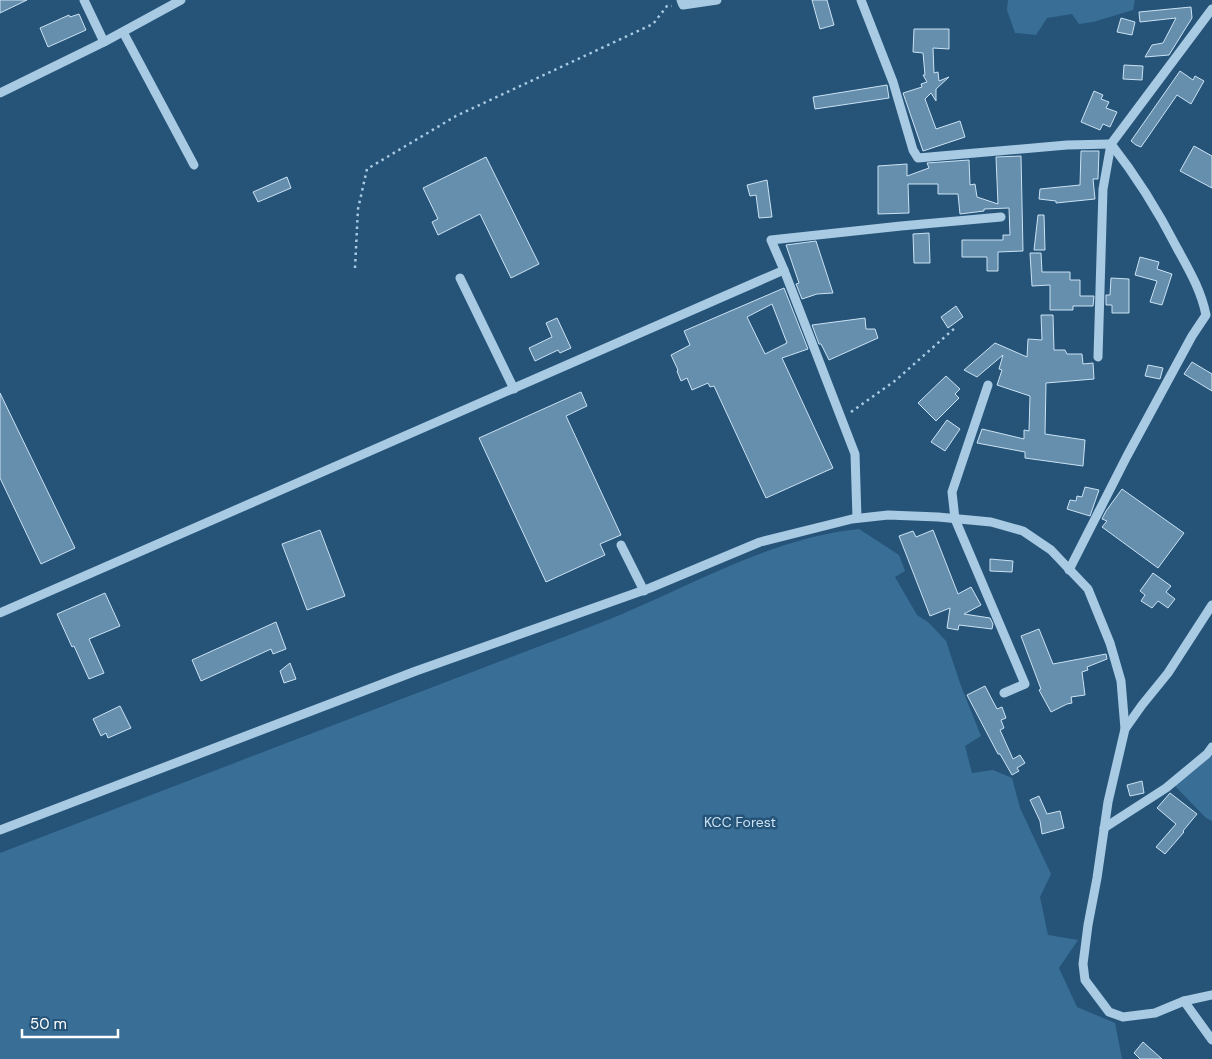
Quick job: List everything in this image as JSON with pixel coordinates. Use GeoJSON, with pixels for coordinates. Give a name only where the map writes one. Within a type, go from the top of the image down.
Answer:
{"type":"FeatureCollection","features":[{"type":"Feature","properties":{"kind":"street"},"geometry":{"type":"LineString","coordinates":[[84,0],[104,42]]}},
{"type":"Feature","properties":{"kind":"street"},"geometry":{"type":"LineString","coordinates":[[0,93],[104,42],[181,0]]}},
{"type":"Feature","properties":{"kind":"street"},"geometry":{"type":"LineString","coordinates":[[682,2],[717,0]]}},
{"type":"Feature","properties":{"kind":"street"},"geometry":{"type":"LineString","coordinates":[[861,0],[893,82],[913,150],[918,158],[1067,145],[1111,144]]}},
{"type":"Feature","properties":{"kind":"street"},"geometry":{"type":"LineString","coordinates":[[1098,357],[1103,189],[1111,144],[1212,9]]}},
{"type":"Feature","properties":{"kind":"street"},"geometry":{"type":"LineString","coordinates":[[122,32],[194,165]]}},
{"type":"Feature","properties":{"kind":"street"},"geometry":{"type":"LineString","coordinates":[[1069,570],[1127,456],[1192,336],[1206,315],[1199,289],[1156,207],[1130,168],[1111,144]]}},
{"type":"Feature","properties":{"kind":"street"},"geometry":{"type":"LineString","coordinates":[[857,518],[855,454],[771,240],[1001,217]]}},
{"type":"Feature","properties":{"kind":"street"},"geometry":{"type":"LineString","coordinates":[[0,613],[784,270]]}},
{"type":"Feature","properties":{"kind":"street"},"geometry":{"type":"LineString","coordinates":[[460,278],[514,388]]}},
{"type":"Feature","properties":{"kind":"street"},"geometry":{"type":"LineString","coordinates":[[988,385],[952,492],[955,519],[1025,684],[1004,693]]}},
{"type":"Feature","properties":{"kind":"street"},"geometry":{"type":"LineString","coordinates":[[0,830],[416,671],[644,590],[760,542],[857,518],[888,515],[991,522],[1023,530],[1051,550],[1088,590],[1110,643],[1121,681],[1124,729],[1108,802],[1088,925],[1084,964],[1086,980],[1093,993],[1109,1012],[1123,1017],[1155,1013],[1184,1001],[1212,996]]}},
{"type":"Feature","properties":{"kind":"street"},"geometry":{"type":"LineString","coordinates":[[621,545],[644,590]]}},
{"type":"Feature","properties":{"kind":"street"},"geometry":{"type":"LineString","coordinates":[[1124,729],[1168,673],[1212,605]]}},
{"type":"Feature","properties":{"kind":"street"},"geometry":{"type":"LineString","coordinates":[[1104,828],[1166,788],[1207,754],[1212,747]]}},
{"type":"Feature","properties":{"kind":"street"},"geometry":{"type":"LineString","coordinates":[[1184,1001],[1212,1040]]}},
{"type":"Feature","properties":{"kind":"path"},"geometry":{"type":"LineString","coordinates":[[355,268],[358,209],[367,169],[456,116],[653,24],[668,6],[682,2]]}},
{"type":"Feature","properties":{"kind":"path"},"geometry":{"type":"LineString","coordinates":[[841,419],[896,380],[956,327]]}},
{"type":"Feature","properties":{"kind":"green space"},"geometry":{"type":"Polygon","coordinates":[[[1008,0],[1135,0],[1133,10],[1093,22],[1079,24],[1072,14],[1047,18],[1036,35],[1015,33],[1007,10],[1008,0]]]}},
{"type":"Feature","properties":{"kind":"green space","name":"KCC Forest"},"geometry":{"type":"Polygon","coordinates":[[[859,529],[899,555],[905,571],[895,577],[917,615],[928,622],[946,641],[981,736],[965,746],[972,773],[993,770],[1012,778],[1020,808],[1051,874],[1040,897],[1048,935],[1078,940],[1059,968],[1077,1007],[1115,1023],[1122,1059],[0,1059],[0,853],[600,623],[759,554],[825,534],[859,529]]]}},
{"type":"Feature","properties":{"kind":"green space"},"geometry":{"type":"Polygon","coordinates":[[[1212,756],[1212,821],[1206,818],[1175,786],[1212,756]]]}},
{"type":"Feature","properties":{"kind":"building"},"geometry":{"type":"Polygon","coordinates":[[[0,0],[27,0],[0,13],[0,0]]]}},
{"type":"Feature","properties":{"kind":"building"},"geometry":{"type":"Polygon","coordinates":[[[812,0],[827,0],[834,25],[820,29],[812,0]]]}},
{"type":"Feature","properties":{"kind":"building"},"geometry":{"type":"Polygon","coordinates":[[[1191,7],[1192,18],[1169,55],[1145,57],[1152,45],[1163,43],[1176,18],[1140,22],[1139,12],[1191,7]]]}},
{"type":"Feature","properties":{"kind":"building"},"geometry":{"type":"Polygon","coordinates":[[[79,14],[86,30],[48,47],[40,28],[69,15],[70,17],[79,14]]]}},
{"type":"Feature","properties":{"kind":"building"},"geometry":{"type":"Polygon","coordinates":[[[1121,18],[1135,22],[1132,35],[1117,32],[1121,18]]]}},
{"type":"Feature","properties":{"kind":"building"},"geometry":{"type":"Polygon","coordinates":[[[914,29],[949,29],[949,49],[933,48],[934,73],[938,72],[939,81],[949,77],[936,89],[936,101],[931,93],[925,99],[936,129],[960,121],[965,137],[923,151],[903,93],[922,87],[921,84],[927,82],[923,75],[925,75],[923,53],[913,52],[914,29]]]}},
{"type":"Feature","properties":{"kind":"building"},"geometry":{"type":"Polygon","coordinates":[[[1124,65],[1143,66],[1142,80],[1123,79],[1124,65]]]}},
{"type":"Feature","properties":{"kind":"building"},"geometry":{"type":"Polygon","coordinates":[[[1180,71],[1193,80],[1195,76],[1204,81],[1191,104],[1177,95],[1141,147],[1136,145],[1131,141],[1180,71]]]}},
{"type":"Feature","properties":{"kind":"building"},"geometry":{"type":"Polygon","coordinates":[[[887,85],[889,98],[815,109],[813,97],[887,85]]]}},
{"type":"Feature","properties":{"kind":"building"},"geometry":{"type":"Polygon","coordinates":[[[1094,91],[1103,95],[1101,99],[1109,102],[1106,108],[1117,112],[1110,127],[1103,124],[1100,130],[1081,122],[1094,91]]]}},
{"type":"Feature","properties":{"kind":"building"},"geometry":{"type":"Polygon","coordinates":[[[1194,146],[1212,156],[1212,188],[1180,171],[1194,146]]]}},
{"type":"Feature","properties":{"kind":"building"},"geometry":{"type":"Polygon","coordinates":[[[1081,151],[1099,151],[1098,179],[1093,179],[1095,199],[1056,203],[1056,201],[1039,199],[1040,189],[1080,185],[1081,151]]]}},
{"type":"Feature","properties":{"kind":"building"},"geometry":{"type":"Polygon","coordinates":[[[1021,156],[1023,251],[998,252],[998,271],[987,271],[987,257],[962,257],[962,240],[1003,240],[1003,235],[1010,235],[1009,208],[984,209],[984,211],[960,214],[958,194],[938,194],[938,184],[908,184],[909,213],[878,214],[878,166],[907,164],[907,176],[929,168],[927,163],[969,160],[970,185],[975,184],[977,197],[998,204],[996,157],[1021,156]]]}},
{"type":"Feature","properties":{"kind":"building"},"geometry":{"type":"Polygon","coordinates":[[[486,157],[539,264],[511,278],[480,214],[438,235],[432,222],[438,219],[423,188],[486,157]]]}},
{"type":"Feature","properties":{"kind":"building"},"geometry":{"type":"Polygon","coordinates":[[[287,177],[291,188],[258,202],[253,192],[287,177]]]}},
{"type":"Feature","properties":{"kind":"building"},"geometry":{"type":"Polygon","coordinates":[[[767,180],[772,217],[759,218],[756,195],[750,196],[747,185],[767,180]]]}},
{"type":"Feature","properties":{"kind":"building"},"geometry":{"type":"Polygon","coordinates":[[[1038,215],[1044,215],[1045,250],[1034,250],[1038,215]]]}},
{"type":"Feature","properties":{"kind":"building"},"geometry":{"type":"Polygon","coordinates":[[[929,233],[930,263],[914,263],[913,234],[929,233]]]}},
{"type":"Feature","properties":{"kind":"building"},"geometry":{"type":"Polygon","coordinates":[[[816,241],[833,293],[817,294],[802,299],[796,284],[799,283],[786,245],[816,241]]]}},
{"type":"Feature","properties":{"kind":"building"},"geometry":{"type":"Polygon","coordinates":[[[1030,253],[1041,253],[1042,272],[1070,272],[1070,280],[1080,280],[1080,296],[1094,296],[1093,306],[1073,306],[1073,310],[1050,310],[1050,285],[1032,286],[1030,253]]]}},
{"type":"Feature","properties":{"kind":"building"},"geometry":{"type":"Polygon","coordinates":[[[1140,257],[1159,262],[1157,269],[1172,274],[1162,305],[1150,302],[1157,281],[1135,275],[1140,257]]]}},
{"type":"Feature","properties":{"kind":"building"},"geometry":{"type":"Polygon","coordinates":[[[1111,278],[1129,279],[1129,313],[1112,313],[1112,305],[1106,305],[1106,295],[1110,295],[1111,278]]]}},
{"type":"Feature","properties":{"kind":"building"},"geometry":{"type":"Polygon","coordinates":[[[784,288],[808,349],[782,358],[833,468],[766,498],[714,386],[710,387],[708,383],[692,390],[687,378],[681,381],[671,355],[690,345],[684,331],[784,288]],[[772,304],[747,317],[765,354],[787,343],[772,304]]]}},
{"type":"Feature","properties":{"kind":"building"},"geometry":{"type":"Polygon","coordinates":[[[956,306],[963,317],[948,328],[941,317],[956,306]]]}},
{"type":"Feature","properties":{"kind":"building"},"geometry":{"type":"Polygon","coordinates":[[[1041,315],[1053,315],[1054,350],[1065,350],[1067,354],[1082,354],[1083,364],[1093,363],[1094,379],[1046,383],[1045,434],[1085,440],[1083,466],[1025,458],[1025,452],[977,443],[982,429],[1024,439],[1024,430],[1029,431],[1030,396],[997,385],[1002,370],[999,369],[1003,355],[977,377],[964,370],[995,343],[1027,357],[1028,339],[1042,340],[1041,315]]]}},
{"type":"Feature","properties":{"kind":"building"},"geometry":{"type":"Polygon","coordinates":[[[557,318],[571,348],[560,353],[558,350],[535,361],[529,348],[552,337],[546,323],[557,318]]]}},
{"type":"Feature","properties":{"kind":"building"},"geometry":{"type":"Polygon","coordinates":[[[865,318],[866,329],[875,329],[878,338],[829,360],[821,344],[819,344],[812,325],[865,318]]]}},
{"type":"Feature","properties":{"kind":"building"},"geometry":{"type":"Polygon","coordinates":[[[1192,362],[1212,374],[1212,391],[1184,374],[1192,362]]]}},
{"type":"Feature","properties":{"kind":"building"},"geometry":{"type":"Polygon","coordinates":[[[1148,365],[1163,368],[1160,379],[1145,376],[1148,365]]]}},
{"type":"Feature","properties":{"kind":"building"},"geometry":{"type":"Polygon","coordinates":[[[946,376],[960,389],[955,394],[959,398],[936,421],[918,403],[946,376]]]}},
{"type":"Feature","properties":{"kind":"building"},"geometry":{"type":"Polygon","coordinates":[[[581,392],[587,406],[566,416],[621,535],[600,544],[605,555],[546,582],[479,438],[581,392]]]}},
{"type":"Feature","properties":{"kind":"building"},"geometry":{"type":"Polygon","coordinates":[[[0,393],[75,548],[41,564],[0,478],[0,393]]]}},
{"type":"Feature","properties":{"kind":"building"},"geometry":{"type":"Polygon","coordinates":[[[947,420],[960,429],[945,451],[931,442],[947,420]]]}},
{"type":"Feature","properties":{"kind":"building"},"geometry":{"type":"Polygon","coordinates":[[[1085,487],[1099,490],[1090,516],[1067,509],[1070,500],[1076,501],[1077,496],[1082,497],[1085,487]]]}},
{"type":"Feature","properties":{"kind":"building"},"geometry":{"type":"Polygon","coordinates":[[[1122,489],[1184,533],[1158,568],[1102,527],[1107,521],[1102,519],[1106,511],[1122,489]]]}},
{"type":"Feature","properties":{"kind":"building"},"geometry":{"type":"Polygon","coordinates":[[[320,530],[345,596],[307,610],[282,544],[320,530]]]}},
{"type":"Feature","properties":{"kind":"building"},"geometry":{"type":"Polygon","coordinates":[[[933,530],[958,594],[971,587],[981,605],[964,614],[990,618],[993,624],[992,629],[959,625],[958,630],[947,628],[950,608],[930,616],[899,536],[913,531],[916,537],[933,530]]]}},
{"type":"Feature","properties":{"kind":"building"},"geometry":{"type":"Polygon","coordinates":[[[990,559],[1013,561],[1012,572],[990,571],[990,559]]]}},
{"type":"Feature","properties":{"kind":"building"},"geometry":{"type":"Polygon","coordinates":[[[1153,573],[1171,586],[1166,592],[1175,599],[1168,608],[1158,601],[1152,608],[1141,601],[1145,595],[1140,591],[1153,573]]]}},
{"type":"Feature","properties":{"kind":"building"},"geometry":{"type":"Polygon","coordinates":[[[105,593],[120,626],[89,639],[104,673],[89,679],[57,614],[105,593]]]}},
{"type":"Feature","properties":{"kind":"building"},"geometry":{"type":"Polygon","coordinates":[[[276,622],[286,649],[273,654],[271,649],[201,681],[192,660],[276,622]]]}},
{"type":"Feature","properties":{"kind":"building"},"geometry":{"type":"Polygon","coordinates":[[[1039,629],[1053,664],[1106,654],[1107,659],[1087,667],[1088,670],[1082,672],[1085,695],[1071,697],[1072,703],[1051,712],[1039,690],[1041,689],[1021,636],[1039,629]]]}},
{"type":"Feature","properties":{"kind":"building"},"geometry":{"type":"Polygon","coordinates":[[[290,663],[296,679],[284,683],[280,671],[290,663]]]}},
{"type":"Feature","properties":{"kind":"building"},"geometry":{"type":"Polygon","coordinates":[[[985,686],[997,709],[1002,707],[1006,718],[1001,720],[1004,728],[1000,730],[1013,759],[1020,755],[1025,763],[1017,768],[1019,771],[1012,775],[1000,754],[998,754],[967,695],[985,686]]]}},
{"type":"Feature","properties":{"kind":"building"},"geometry":{"type":"Polygon","coordinates":[[[120,706],[131,728],[108,738],[106,733],[101,736],[93,719],[120,706]]]}},
{"type":"Feature","properties":{"kind":"building"},"geometry":{"type":"Polygon","coordinates":[[[1142,781],[1144,793],[1130,796],[1127,785],[1142,781]]]}},
{"type":"Feature","properties":{"kind":"building"},"geometry":{"type":"Polygon","coordinates":[[[1170,793],[1197,814],[1165,854],[1156,847],[1176,824],[1157,808],[1170,793]]]}},
{"type":"Feature","properties":{"kind":"building"},"geometry":{"type":"Polygon","coordinates":[[[1039,796],[1047,814],[1060,811],[1064,828],[1042,834],[1040,821],[1030,800],[1039,796]]]}},
{"type":"Feature","properties":{"kind":"building"},"geometry":{"type":"Polygon","coordinates":[[[1143,1042],[1162,1059],[1140,1059],[1134,1053],[1143,1042]]]}}]}
